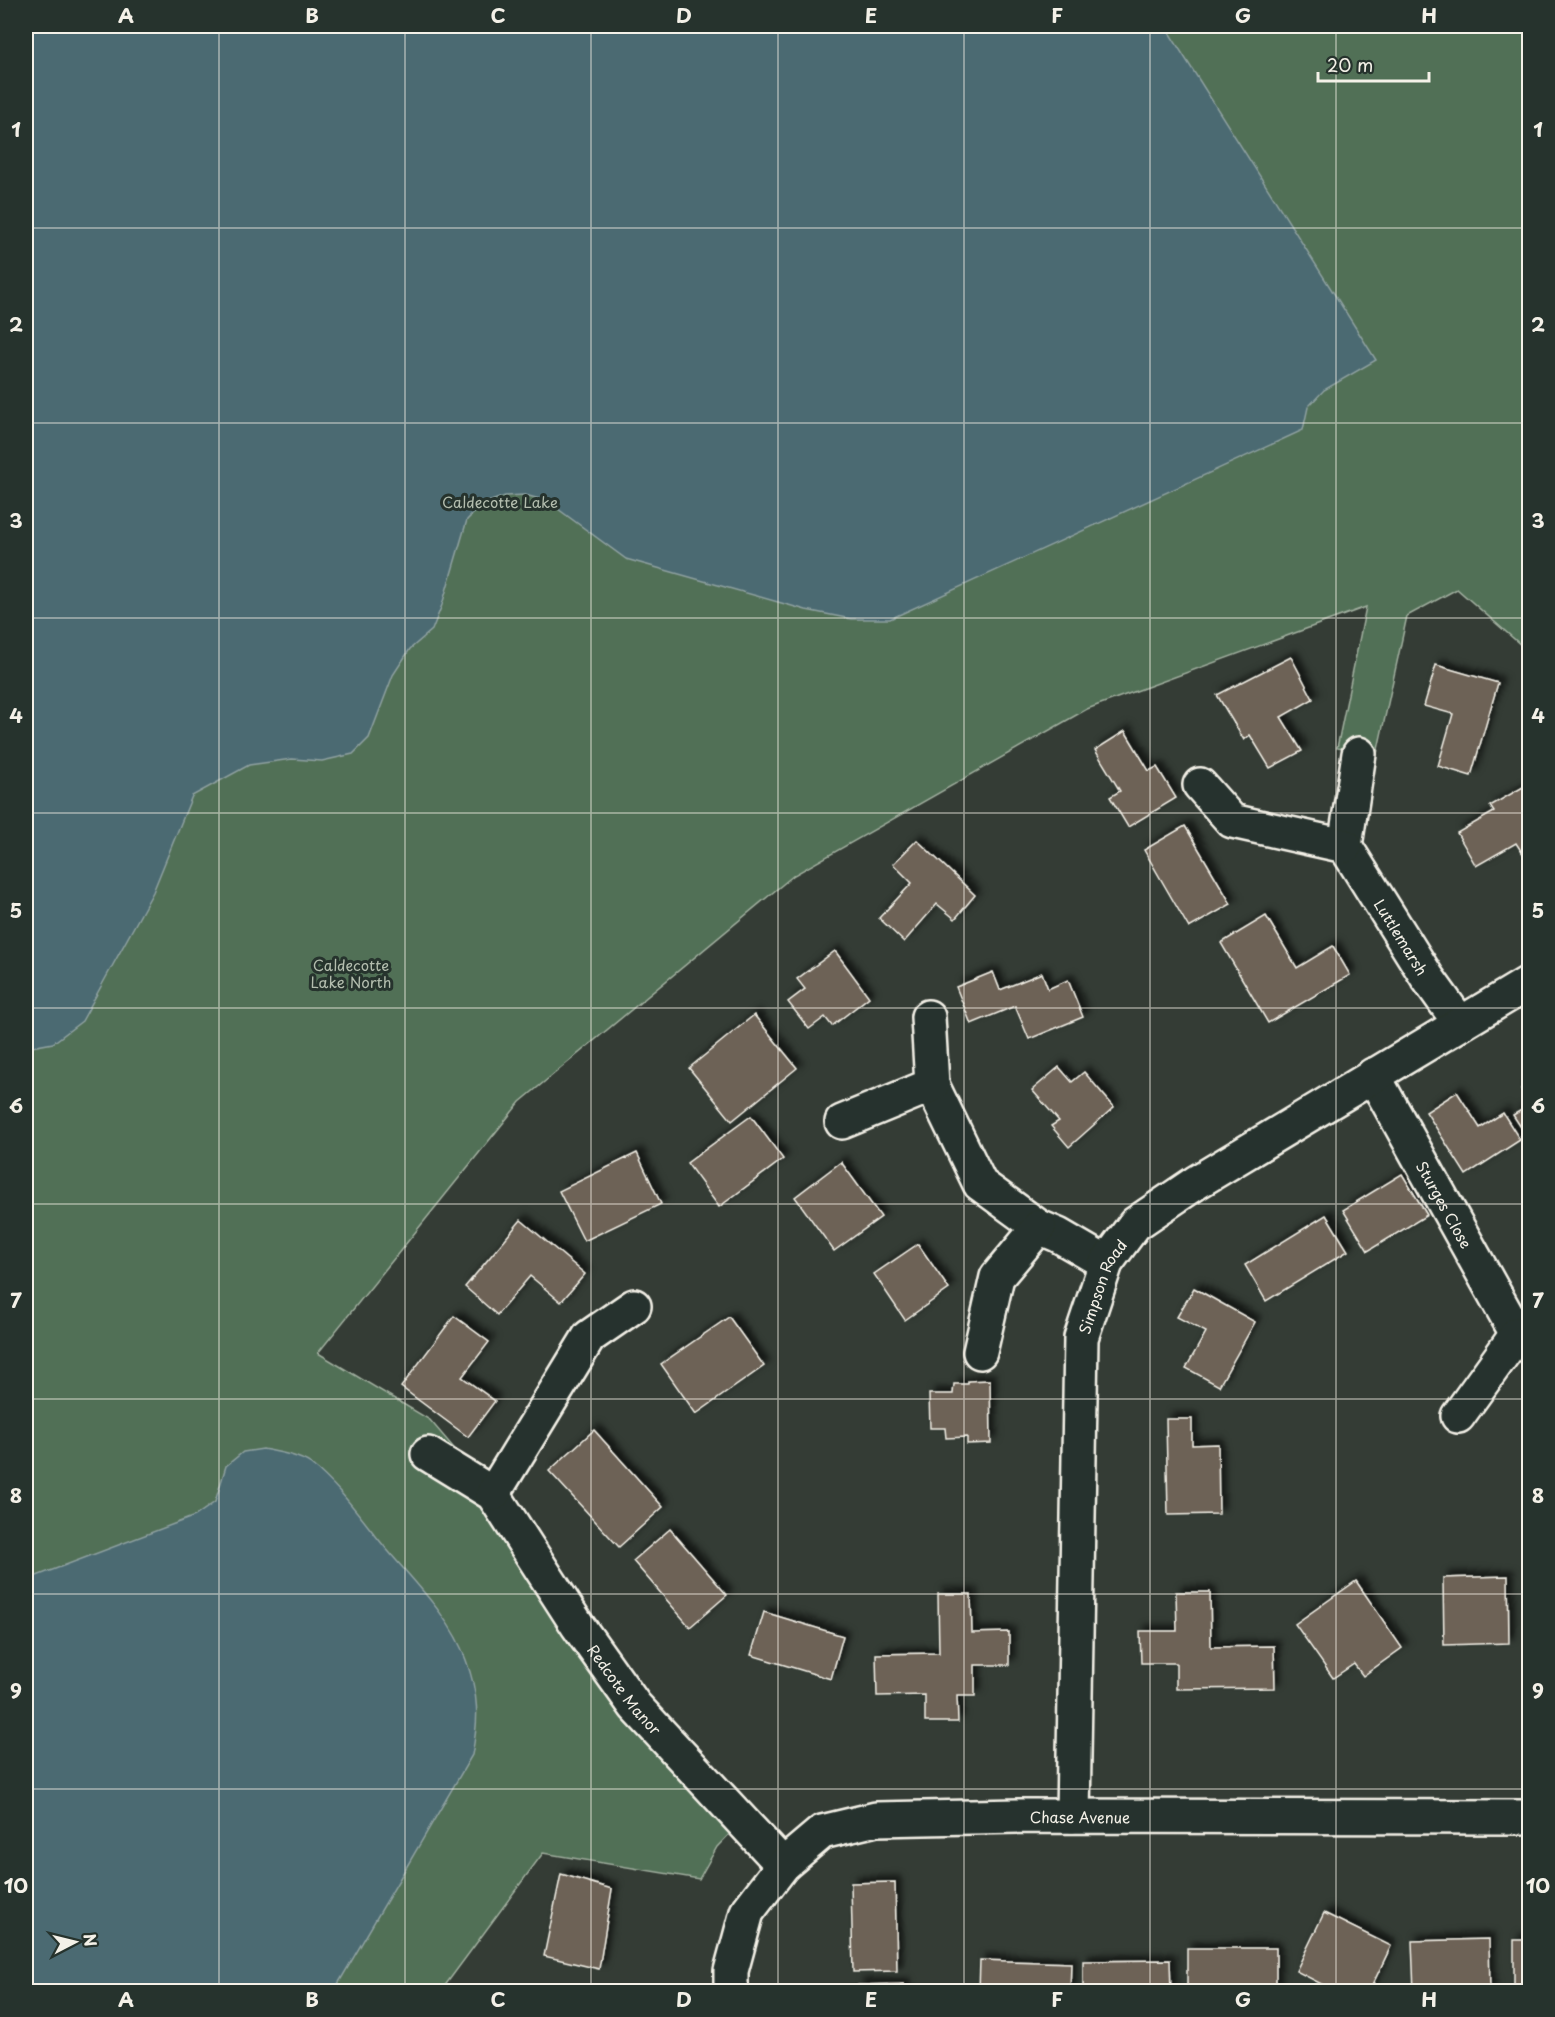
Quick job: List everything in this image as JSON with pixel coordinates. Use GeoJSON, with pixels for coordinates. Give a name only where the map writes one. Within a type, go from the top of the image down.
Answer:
{"type":"FeatureCollection","features":[{"type":"Feature","properties":{"kind":"street"},"geometry":{"type":"LineString","coordinates":[[1200,785],[1232,821],[1346,846],[1359,754]]}},
{"type":"Feature","properties":{"kind":"street","name":"Luttlemarsh"},"geometry":{"type":"LineString","coordinates":[[1346,846],[1427,977],[1460,1023]]}},
{"type":"Feature","properties":{"kind":"street","name":"Simpson Road"},"geometry":{"type":"LineString","coordinates":[[1073,1816],[1081,1338],[1106,1263],[1135,1224],[1197,1182],[1530,982]]}},
{"type":"Feature","properties":{"kind":"street"},"geometry":{"type":"LineString","coordinates":[[928,1017],[932,1085],[980,1184],[1039,1227],[1058,1235],[1106,1263]]}},
{"type":"Feature","properties":{"kind":"street","name":"Sturges Close"},"geometry":{"type":"LineString","coordinates":[[1373,1075],[1523,1334],[1458,1416]]}},
{"type":"Feature","properties":{"kind":"street"},"geometry":{"type":"LineString","coordinates":[[842,1122],[932,1085]]}},
{"type":"Feature","properties":{"kind":"street"},"geometry":{"type":"LineString","coordinates":[[980,1352],[997,1277],[1039,1227]]}},
{"type":"Feature","properties":{"kind":"street"},"geometry":{"type":"LineString","coordinates":[[493,1494],[589,1337],[634,1306]]}},
{"type":"Feature","properties":{"kind":"street","name":"Redcote Manor"},"geometry":{"type":"LineString","coordinates":[[428,1454],[493,1494],[578,1626],[635,1706],[783,1865]]}},
{"type":"Feature","properties":{"kind":"street","name":"Chase Avenue"},"geometry":{"type":"LineString","coordinates":[[731,1992],[731,1971],[747,1912],[783,1865],[822,1832],[876,1819],[1073,1816],[1530,1816]]}},
{"type":"Feature","properties":{"kind":"green space","name":"Caldecotte Lake"},"geometry":{"type":"Polygon","coordinates":[[[26,26],[1529,26],[1529,652],[1457,589],[1407,616],[1377,754],[1337,748],[1366,607],[1087,709],[794,875],[520,1102],[318,1353],[430,1420],[493,1494],[742,1821],[717,1847],[699,1879],[543,1853],[441,1991],[26,1991],[26,26]]]}},
{"type":"Feature","properties":{"kind":"water","name":"Caldecotte Lake"},"geometry":{"type":"Polygon","coordinates":[[[26,26],[1165,26],[1376,360],[1324,390],[1308,407],[1303,430],[890,619],[851,619],[806,610],[626,559],[547,501],[525,495],[505,496],[483,504],[467,520],[442,605],[432,630],[410,649],[393,675],[369,738],[353,754],[322,761],[292,759],[249,765],[192,796],[153,892],[82,1021],[53,1043],[26,1048],[26,26]]]}},
{"type":"Feature","properties":{"kind":"water"},"geometry":{"type":"Polygon","coordinates":[[[263,1449],[300,1458],[311,1464],[331,1482],[441,1614],[459,1644],[473,1685],[477,1718],[472,1755],[334,1991],[26,1991],[26,1580],[195,1516],[215,1502],[226,1466],[243,1452],[263,1449]]]}},
{"type":"Feature","properties":{"kind":"building"},"geometry":{"type":"Polygon","coordinates":[[[1291,657],[1313,699],[1281,717],[1302,751],[1270,768],[1250,735],[1244,740],[1217,695],[1291,657]]]}},
{"type":"Feature","properties":{"kind":"building"},"geometry":{"type":"Polygon","coordinates":[[[1436,665],[1498,683],[1471,776],[1438,766],[1453,714],[1424,706],[1436,665]]]}},
{"type":"Feature","properties":{"kind":"building"},"geometry":{"type":"Polygon","coordinates":[[[1125,731],[1149,771],[1157,767],[1176,798],[1128,827],[1110,797],[1120,791],[1095,750],[1125,731]]]}},
{"type":"Feature","properties":{"kind":"building"},"geometry":{"type":"Polygon","coordinates":[[[1530,783],[1530,854],[1525,857],[1516,843],[1476,866],[1457,833],[1494,812],[1490,806],[1530,783]]]}},
{"type":"Feature","properties":{"kind":"building"},"geometry":{"type":"Polygon","coordinates":[[[1185,826],[1231,904],[1189,928],[1144,850],[1185,826]]]}},
{"type":"Feature","properties":{"kind":"building"},"geometry":{"type":"Polygon","coordinates":[[[917,840],[975,895],[955,919],[937,904],[904,942],[879,918],[912,883],[893,864],[917,840]]]}},
{"type":"Feature","properties":{"kind":"building"},"geometry":{"type":"Polygon","coordinates":[[[1266,916],[1297,968],[1333,946],[1350,975],[1268,1023],[1221,943],[1266,916]]]}},
{"type":"Feature","properties":{"kind":"building"},"geometry":{"type":"Polygon","coordinates":[[[835,951],[869,997],[832,1026],[825,1017],[809,1029],[788,1002],[805,989],[797,979],[835,951]]]}},
{"type":"Feature","properties":{"kind":"building"},"geometry":{"type":"Polygon","coordinates":[[[993,972],[1000,990],[1042,973],[1048,989],[1068,980],[1083,1017],[1029,1039],[1015,1006],[971,1024],[956,987],[993,972]]]}},
{"type":"Feature","properties":{"kind":"building"},"geometry":{"type":"Polygon","coordinates":[[[754,1015],[797,1068],[732,1121],[689,1068],[754,1015]]]}},
{"type":"Feature","properties":{"kind":"building"},"geometry":{"type":"Polygon","coordinates":[[[1059,1067],[1072,1082],[1084,1072],[1114,1107],[1069,1147],[1051,1126],[1059,1121],[1032,1090],[1059,1067]]]}},
{"type":"Feature","properties":{"kind":"building"},"geometry":{"type":"Polygon","coordinates":[[[1530,1083],[1530,1102],[1521,1089],[1530,1083]]]}},
{"type":"Feature","properties":{"kind":"building"},"geometry":{"type":"Polygon","coordinates":[[[1457,1092],[1480,1128],[1503,1113],[1520,1140],[1466,1175],[1426,1112],[1457,1092]]]}},
{"type":"Feature","properties":{"kind":"building"},"geometry":{"type":"Polygon","coordinates":[[[1530,1105],[1530,1141],[1513,1115],[1530,1105]]]}},
{"type":"Feature","properties":{"kind":"building"},"geometry":{"type":"Polygon","coordinates":[[[751,1116],[783,1159],[719,1207],[687,1163],[751,1116]]]}},
{"type":"Feature","properties":{"kind":"building"},"geometry":{"type":"Polygon","coordinates":[[[637,1153],[661,1204],[584,1241],[559,1191],[637,1153]]]}},
{"type":"Feature","properties":{"kind":"building"},"geometry":{"type":"Polygon","coordinates":[[[841,1162],[881,1217],[834,1251],[795,1197],[841,1162]]]}},
{"type":"Feature","properties":{"kind":"building"},"geometry":{"type":"Polygon","coordinates":[[[1402,1174],[1427,1215],[1368,1251],[1343,1210],[1402,1174]]]}},
{"type":"Feature","properties":{"kind":"building"},"geometry":{"type":"Polygon","coordinates":[[[1326,1215],[1348,1251],[1266,1301],[1245,1265],[1326,1215]]]}},
{"type":"Feature","properties":{"kind":"building"},"geometry":{"type":"Polygon","coordinates":[[[521,1220],[585,1274],[561,1302],[530,1276],[497,1315],[465,1287],[521,1220]]]}},
{"type":"Feature","properties":{"kind":"building"},"geometry":{"type":"Polygon","coordinates":[[[918,1244],[949,1289],[905,1320],[874,1274],[918,1244]]]}},
{"type":"Feature","properties":{"kind":"building"},"geometry":{"type":"Polygon","coordinates":[[[1194,1288],[1255,1322],[1219,1386],[1186,1368],[1206,1332],[1177,1317],[1194,1288]]]}},
{"type":"Feature","properties":{"kind":"building"},"geometry":{"type":"Polygon","coordinates":[[[454,1316],[489,1342],[462,1377],[495,1401],[468,1437],[401,1387],[454,1316]]]}},
{"type":"Feature","properties":{"kind":"building"},"geometry":{"type":"Polygon","coordinates":[[[729,1317],[764,1366],[696,1414],[661,1364],[729,1317]]]}},
{"type":"Feature","properties":{"kind":"building"},"geometry":{"type":"Polygon","coordinates":[[[990,1380],[991,1443],[967,1444],[967,1437],[946,1438],[945,1428],[930,1428],[929,1394],[953,1394],[954,1384],[990,1380]]]}},
{"type":"Feature","properties":{"kind":"building"},"geometry":{"type":"Polygon","coordinates":[[[1166,1419],[1192,1419],[1192,1445],[1218,1444],[1219,1514],[1168,1515],[1166,1419]]]}},
{"type":"Feature","properties":{"kind":"building"},"geometry":{"type":"Polygon","coordinates":[[[594,1430],[663,1507],[619,1547],[549,1471],[594,1430]]]}},
{"type":"Feature","properties":{"kind":"building"},"geometry":{"type":"Polygon","coordinates":[[[670,1529],[727,1595],[690,1627],[633,1561],[670,1529]]]}},
{"type":"Feature","properties":{"kind":"building"},"geometry":{"type":"Polygon","coordinates":[[[1508,1576],[1509,1643],[1444,1645],[1443,1578],[1508,1576]]]}},
{"type":"Feature","properties":{"kind":"building"},"geometry":{"type":"Polygon","coordinates":[[[1356,1581],[1402,1648],[1363,1676],[1354,1664],[1333,1678],[1295,1624],[1356,1581]]]}},
{"type":"Feature","properties":{"kind":"building"},"geometry":{"type":"Polygon","coordinates":[[[1176,1592],[1210,1592],[1211,1647],[1274,1646],[1275,1688],[1176,1689],[1176,1663],[1141,1663],[1140,1631],[1177,1631],[1176,1592]]]}},
{"type":"Feature","properties":{"kind":"building"},"geometry":{"type":"Polygon","coordinates":[[[938,1594],[971,1594],[972,1633],[1009,1632],[1009,1665],[975,1665],[975,1696],[957,1696],[958,1722],[925,1722],[925,1695],[877,1696],[876,1654],[939,1653],[938,1594]]]}},
{"type":"Feature","properties":{"kind":"building"},"geometry":{"type":"Polygon","coordinates":[[[764,1612],[843,1636],[831,1679],[751,1655],[764,1612]]]}},
{"type":"Feature","properties":{"kind":"building"},"geometry":{"type":"Polygon","coordinates":[[[561,1874],[612,1889],[599,1969],[544,1956],[561,1874]]]}},
{"type":"Feature","properties":{"kind":"building"},"geometry":{"type":"Polygon","coordinates":[[[895,1882],[897,1971],[853,1972],[851,1883],[895,1882]]]}},
{"type":"Feature","properties":{"kind":"building"},"geometry":{"type":"Polygon","coordinates":[[[1324,1913],[1391,1946],[1369,1992],[1337,1992],[1296,1971],[1324,1913]]]}},
{"type":"Feature","properties":{"kind":"building"},"geometry":{"type":"Polygon","coordinates":[[[1489,1939],[1490,1992],[1414,1992],[1412,1941],[1489,1939]]]}},
{"type":"Feature","properties":{"kind":"building"},"geometry":{"type":"Polygon","coordinates":[[[1514,1940],[1530,1940],[1530,1992],[1514,1992],[1514,1940]]]}},
{"type":"Feature","properties":{"kind":"building"},"geometry":{"type":"Polygon","coordinates":[[[1187,1948],[1276,1948],[1276,1991],[1187,1991],[1187,1948]]]}},
{"type":"Feature","properties":{"kind":"building"},"geometry":{"type":"Polygon","coordinates":[[[980,1960],[1071,1963],[1070,1992],[979,1992],[980,1960]]]}},
{"type":"Feature","properties":{"kind":"building"},"geometry":{"type":"Polygon","coordinates":[[[1170,1960],[1171,1992],[1083,1992],[1083,1961],[1170,1960]]]}},
{"type":"Feature","properties":{"kind":"building"},"geometry":{"type":"Polygon","coordinates":[[[904,1984],[905,1992],[858,1992],[858,1985],[904,1984]]]}},
{"type":"Feature","properties":{"kind":"park label","name":"Caldecotte Lake North"},"geometry":{"type":"Point","coordinates":[351,972]}}]}
